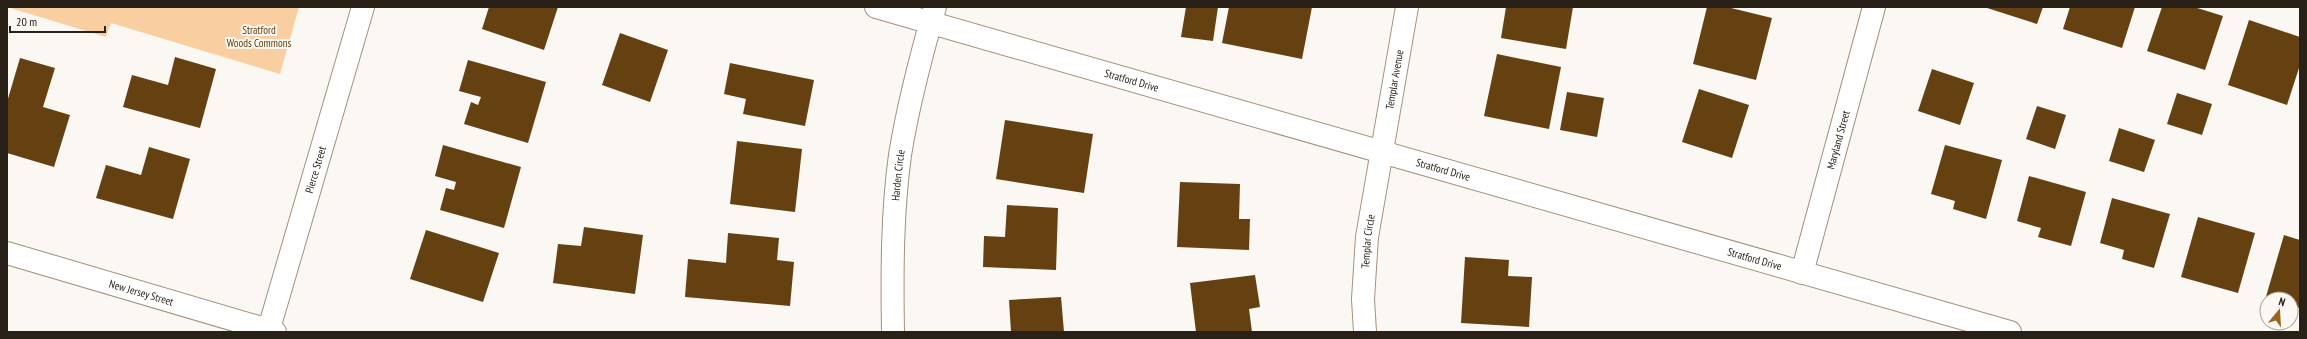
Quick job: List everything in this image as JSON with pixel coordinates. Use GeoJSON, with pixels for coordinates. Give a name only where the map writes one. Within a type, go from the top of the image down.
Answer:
{"type":"FeatureCollection","features":[{"type":"Feature","properties":{"kind":"street","name":"Pierce Street"},"geometry":{"type":"LineString","coordinates":[[270,331],[363,7]]}},
{"type":"Feature","properties":{"kind":"street","name":"Stratford Drive"},"geometry":{"type":"LineString","coordinates":[[876,7],[933,15],[1382,152],[2010,332]]}},
{"type":"Feature","properties":{"kind":"street","name":"Templar Avenue"},"geometry":{"type":"LineString","coordinates":[[1382,152],[1407,7]]}},
{"type":"Feature","properties":{"kind":"street","name":"Maryland Street"},"geometry":{"type":"LineString","coordinates":[[1802,273],[1874,7]]}},
{"type":"Feature","properties":{"kind":"street","name":"Harden Circle"},"geometry":{"type":"LineString","coordinates":[[893,332],[892,263],[900,157],[909,107],[933,15]]}},
{"type":"Feature","properties":{"kind":"street","name":"Templar Circle"},"geometry":{"type":"LineString","coordinates":[[1365,332],[1363,299],[1366,237],[1382,152]]}},
{"type":"Feature","properties":{"kind":"street","name":"New Jersey Street"},"geometry":{"type":"LineString","coordinates":[[7,253],[270,331]]}},
{"type":"Feature","properties":{"kind":"green space","name":"Stratford Woods Commons"},"geometry":{"type":"Polygon","coordinates":[[[7,7],[299,7],[280,74],[111,23],[106,37],[7,7]]]}},
{"type":"Feature","properties":{"kind":"building"},"geometry":{"type":"Polygon","coordinates":[[[489,7],[558,7],[544,50],[482,29],[489,7]]]}},
{"type":"Feature","properties":{"kind":"building"},"geometry":{"type":"Polygon","coordinates":[[[1186,7],[1218,7],[1213,41],[1181,37],[1186,7]]]}},
{"type":"Feature","properties":{"kind":"building"},"geometry":{"type":"Polygon","coordinates":[[[1229,7],[1312,7],[1302,59],[1222,43],[1229,7]]]}},
{"type":"Feature","properties":{"kind":"building"},"geometry":{"type":"Polygon","coordinates":[[[1506,7],[1573,7],[1566,49],[1501,38],[1506,7]]]}},
{"type":"Feature","properties":{"kind":"building"},"geometry":{"type":"Polygon","coordinates":[[[1707,7],[1727,7],[1772,18],[1756,80],[1693,64],[1707,7]]]}},
{"type":"Feature","properties":{"kind":"building"},"geometry":{"type":"Polygon","coordinates":[[[1984,7],[2043,7],[2037,24],[1984,7]]]}},
{"type":"Feature","properties":{"kind":"building"},"geometry":{"type":"Polygon","coordinates":[[[2070,7],[2135,7],[2122,48],[2063,29],[2070,7]]]}},
{"type":"Feature","properties":{"kind":"building"},"geometry":{"type":"Polygon","coordinates":[[[2162,7],[2194,7],[2223,16],[2205,70],[2147,51],[2162,7]]]}},
{"type":"Feature","properties":{"kind":"building"},"geometry":{"type":"Polygon","coordinates":[[[2249,20],[2300,37],[2300,65],[2287,105],[2228,85],[2249,20]]]}},
{"type":"Feature","properties":{"kind":"building"},"geometry":{"type":"Polygon","coordinates":[[[620,33],[668,50],[650,102],[602,85],[620,33]]]}},
{"type":"Feature","properties":{"kind":"building"},"geometry":{"type":"Polygon","coordinates":[[[1497,54],[1561,67],[1549,129],[1484,116],[1497,54]]]}},
{"type":"Feature","properties":{"kind":"building"},"geometry":{"type":"Polygon","coordinates":[[[175,57],[216,69],[200,128],[123,107],[132,75],[168,85],[175,57]]]}},
{"type":"Feature","properties":{"kind":"building"},"geometry":{"type":"Polygon","coordinates":[[[20,58],[55,68],[43,107],[70,115],[54,167],[7,153],[7,102],[20,58]]]}},
{"type":"Feature","properties":{"kind":"building"},"geometry":{"type":"Polygon","coordinates":[[[468,60],[546,82],[528,143],[464,124],[471,102],[478,105],[481,97],[459,91],[468,60]]]}},
{"type":"Feature","properties":{"kind":"building"},"geometry":{"type":"Polygon","coordinates":[[[730,63],[814,80],[805,126],[743,114],[746,99],[724,94],[730,63]]]}},
{"type":"Feature","properties":{"kind":"building"},"geometry":{"type":"Polygon","coordinates":[[[1932,69],[1974,83],[1960,125],[1918,111],[1932,69]]]}},
{"type":"Feature","properties":{"kind":"building"},"geometry":{"type":"Polygon","coordinates":[[[1699,89],[1749,105],[1732,158],[1682,142],[1699,89]]]}},
{"type":"Feature","properties":{"kind":"building"},"geometry":{"type":"Polygon","coordinates":[[[1567,92],[1604,98],[1597,137],[1560,130],[1567,92]]]}},
{"type":"Feature","properties":{"kind":"building"},"geometry":{"type":"Polygon","coordinates":[[[2177,93],[2212,104],[2202,135],[2167,124],[2177,93]]]}},
{"type":"Feature","properties":{"kind":"building"},"geometry":{"type":"Polygon","coordinates":[[[2037,106],[2066,115],[2055,149],[2026,139],[2037,106]]]}},
{"type":"Feature","properties":{"kind":"building"},"geometry":{"type":"Polygon","coordinates":[[[1005,120],[1093,134],[1084,193],[996,179],[1005,120]]]}},
{"type":"Feature","properties":{"kind":"building"},"geometry":{"type":"Polygon","coordinates":[[[2119,128],[2155,140],[2144,172],[2109,161],[2119,128]]]}},
{"type":"Feature","properties":{"kind":"building"},"geometry":{"type":"Polygon","coordinates":[[[737,141],[802,149],[795,212],[730,204],[737,141]]]}},
{"type":"Feature","properties":{"kind":"building"},"geometry":{"type":"Polygon","coordinates":[[[443,145],[521,167],[504,228],[440,210],[446,188],[454,190],[456,182],[435,176],[443,145]]]}},
{"type":"Feature","properties":{"kind":"building"},"geometry":{"type":"Polygon","coordinates":[[[1945,145],[2002,160],[1986,219],[1953,209],[1955,201],[1931,194],[1945,145]]]}},
{"type":"Feature","properties":{"kind":"building"},"geometry":{"type":"Polygon","coordinates":[[[149,147],[190,159],[173,219],[96,198],[106,165],[141,175],[149,147]]]}},
{"type":"Feature","properties":{"kind":"building"},"geometry":{"type":"Polygon","coordinates":[[[2029,176],[2086,192],[2071,246],[2038,237],[2041,228],[2017,221],[2029,176]]]}},
{"type":"Feature","properties":{"kind":"building"},"geometry":{"type":"Polygon","coordinates":[[[1180,182],[1240,184],[1239,219],[1250,219],[1249,250],[1177,247],[1180,182]]]}},
{"type":"Feature","properties":{"kind":"building"},"geometry":{"type":"Polygon","coordinates":[[[2112,198],[2170,214],[2154,268],[2122,259],[2124,250],[2100,243],[2112,198]]]}},
{"type":"Feature","properties":{"kind":"building"},"geometry":{"type":"Polygon","coordinates":[[[1007,205],[1058,208],[1056,270],[983,267],[984,236],[1005,237],[1007,205]]]}},
{"type":"Feature","properties":{"kind":"building"},"geometry":{"type":"Polygon","coordinates":[[[2198,217],[2255,233],[2238,293],[2181,277],[2198,217]]]}},
{"type":"Feature","properties":{"kind":"building"},"geometry":{"type":"Polygon","coordinates":[[[584,227],[643,235],[635,294],[553,283],[558,244],[581,246],[584,227]]]}},
{"type":"Feature","properties":{"kind":"building"},"geometry":{"type":"Polygon","coordinates":[[[426,230],[499,253],[483,302],[410,279],[426,230]]]}},
{"type":"Feature","properties":{"kind":"building"},"geometry":{"type":"Polygon","coordinates":[[[728,233],[779,238],[777,260],[794,262],[790,306],[685,297],[688,259],[726,263],[728,233]]]}},
{"type":"Feature","properties":{"kind":"building"},"geometry":{"type":"Polygon","coordinates":[[[2284,235],[2300,240],[2300,308],[2299,291],[2268,291],[2284,235]]]}},
{"type":"Feature","properties":{"kind":"building"},"geometry":{"type":"Polygon","coordinates":[[[1465,257],[1509,260],[1508,276],[1532,277],[1529,327],[1461,323],[1465,257]]]}},
{"type":"Feature","properties":{"kind":"building"},"geometry":{"type":"Polygon","coordinates":[[[1255,275],[1260,307],[1249,309],[1252,332],[1196,332],[1190,283],[1255,275]]]}},
{"type":"Feature","properties":{"kind":"building"},"geometry":{"type":"Polygon","coordinates":[[[1061,297],[1064,332],[1011,332],[1009,300],[1061,297]]]}}]}
